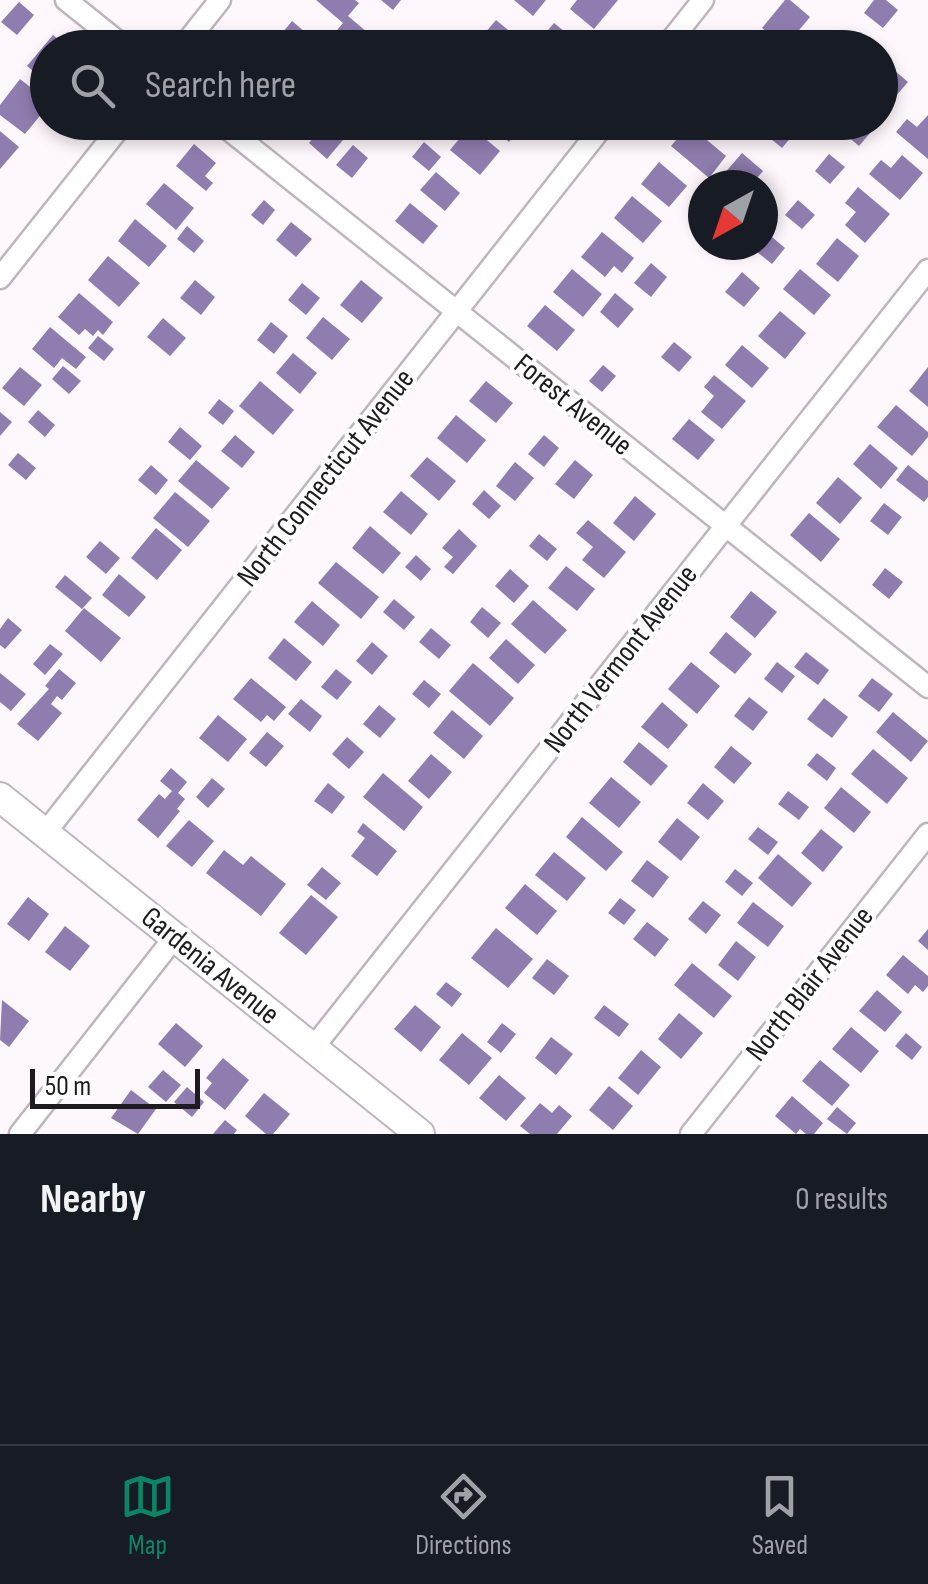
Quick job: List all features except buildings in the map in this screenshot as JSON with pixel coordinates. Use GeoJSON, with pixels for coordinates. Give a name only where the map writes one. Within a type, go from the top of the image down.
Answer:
{"type":"FeatureCollection","features":[{"type":"Feature","properties":{"kind":"street"},"geometry":{"type":"LineString","coordinates":[[66,0],[104,30]]}},
{"type":"Feature","properties":{"kind":"street"},"geometry":{"type":"LineString","coordinates":[[196,30],[220,0]]}},
{"type":"Feature","properties":{"kind":"street"},"geometry":{"type":"LineString","coordinates":[[679,30],[703,0]]}},
{"type":"Feature","properties":{"kind":"street"},"geometry":{"type":"LineString","coordinates":[[0,278],[110,140]]}},
{"type":"Feature","properties":{"kind":"street","name":"Forest Avenue"},"geometry":{"type":"LineString","coordinates":[[242,140],[928,687]]}},
{"type":"Feature","properties":{"kind":"street","name":"North Connecticut Avenue"},"geometry":{"type":"LineString","coordinates":[[45,833],[592,140]]}},
{"type":"Feature","properties":{"kind":"street","name":"North Vermont Avenue"},"geometry":{"type":"LineString","coordinates":[[313,1048],[928,270]]}},
{"type":"Feature","properties":{"kind":"street","name":"Gardenia Avenue"},"geometry":{"type":"LineString","coordinates":[[0,797],[420,1134]]}},
{"type":"Feature","properties":{"kind":"street","name":"North Blair Avenue"},"geometry":{"type":"LineString","coordinates":[[691,1134],[928,834]]}},
{"type":"Feature","properties":{"kind":"street"},"geometry":{"type":"LineString","coordinates":[[20,1134],[174,938]]}}]}
